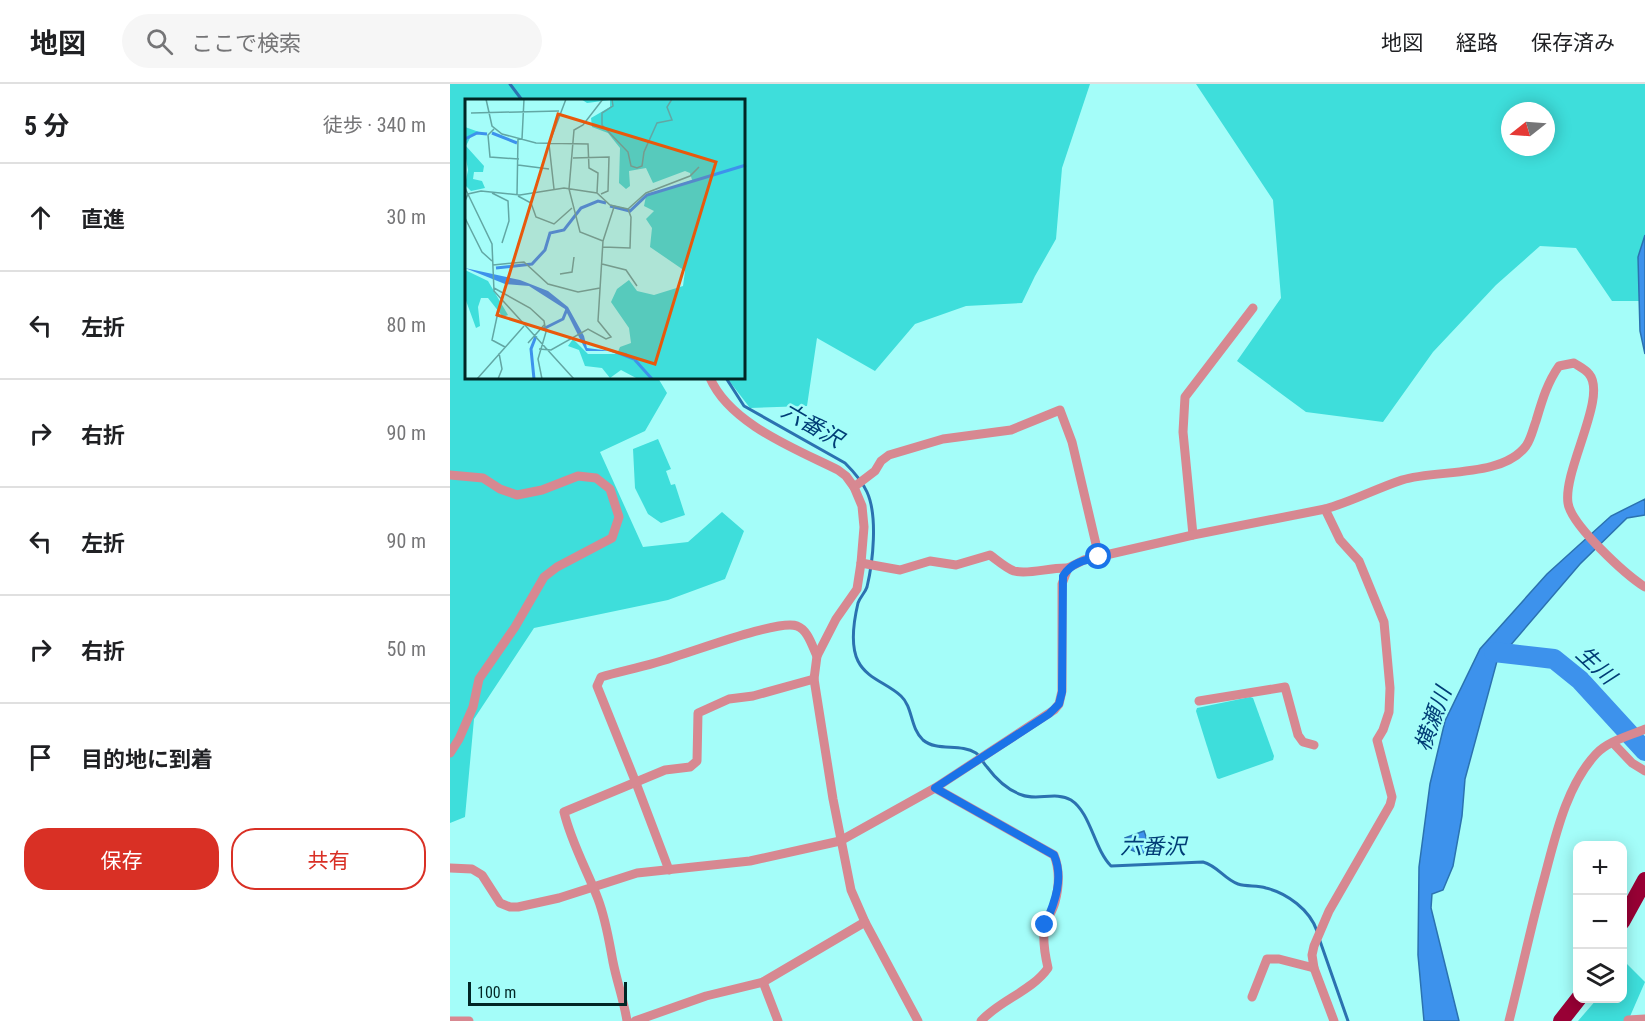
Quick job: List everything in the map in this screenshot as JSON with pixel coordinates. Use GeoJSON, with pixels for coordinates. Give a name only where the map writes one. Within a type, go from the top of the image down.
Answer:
{"type":"FeatureCollection","features":[{"type":"Feature","properties":{"kind":"highway"},"geometry":{"type":"LineString","coordinates":[[1627,914],[1645,880]]}},
{"type":"Feature","properties":{"kind":"highway"},"geometry":{"type":"LineString","coordinates":[[1562,1021],[1576,1003]]}},
{"type":"Feature","properties":{"kind":"street"},"geometry":{"type":"LineString","coordinates":[[1193,535],[1183,432],[1185,397],[1253,308]]}},
{"type":"Feature","properties":{"kind":"street"},"geometry":{"type":"LineString","coordinates":[[863,564],[900,570],[930,561],[956,565],[990,555],[1012,570],[1068,568],[1084,560],[1341,505],[1401,481],[1427,474],[1470,471],[1506,462],[1526,446],[1552,376],[1559,366],[1574,363],[1589,374],[1595,389],[1590,413],[1572,468],[1568,504],[1585,530],[1629,577],[1645,587]]}},
{"type":"Feature","properties":{"kind":"street"},"geometry":{"type":"LineString","coordinates":[[712,380],[735,411],[752,425],[846,476],[854,486],[862,506],[863,564],[857,589],[836,619],[817,656],[814,679],[840,841],[851,890],[865,922],[903,989],[918,1021]]}},
{"type":"Feature","properties":{"kind":"street"},"geometry":{"type":"LineString","coordinates":[[854,486],[875,471],[888,454],[943,439],[1011,430],[1060,410],[1072,442],[1099,557]]}},
{"type":"Feature","properties":{"kind":"street"},"geometry":{"type":"LineString","coordinates":[[450,475],[483,478],[500,489],[517,495],[542,490],[578,476],[596,478],[610,489],[619,517],[612,538],[571,558],[544,578],[515,627],[479,679],[473,707],[450,753]]}},
{"type":"Feature","properties":{"kind":"street"},"geometry":{"type":"LineString","coordinates":[[1324,509],[1340,540],[1359,561],[1384,622],[1390,688],[1389,712],[1377,740],[1392,797],[1390,805],[1323,924],[1312,955],[1314,968],[1334,1021]]}},
{"type":"Feature","properties":{"kind":"street"},"geometry":{"type":"LineString","coordinates":[[450,868],[472,869],[482,875],[500,903],[510,907],[559,898],[637,873],[750,861],[840,841],[982,759],[1049,714],[1059,704],[1062,692],[1062,584],[1068,568]]}},
{"type":"Feature","properties":{"kind":"street"},"geometry":{"type":"LineString","coordinates":[[669,870],[597,686],[601,677],[676,657],[722,640],[787,624],[800,627],[808,636],[817,656]]}},
{"type":"Feature","properties":{"kind":"street"},"geometry":{"type":"LineString","coordinates":[[627,1021],[606,924],[567,826],[564,812],[665,770],[693,765],[697,761],[698,713],[705,709],[729,699],[753,696],[814,679]]}},
{"type":"Feature","properties":{"kind":"street"},"geometry":{"type":"LineString","coordinates":[[1199,701],[1285,687],[1298,735],[1303,742],[1314,745]]}},
{"type":"Feature","properties":{"kind":"street"},"geometry":{"type":"LineString","coordinates":[[1509,1021],[1541,890],[1565,809],[1584,770],[1597,753],[1645,729]]}},
{"type":"Feature","properties":{"kind":"street"},"geometry":{"type":"LineString","coordinates":[[1613,743],[1632,763],[1645,771]]}},
{"type":"Feature","properties":{"kind":"street"},"geometry":{"type":"LineString","coordinates":[[935,788],[1054,855],[1058,864],[1055,903],[1045,925],[1044,937],[1048,968],[1041,977],[992,1009],[981,1021]]}},
{"type":"Feature","properties":{"kind":"street"},"geometry":{"type":"LineString","coordinates":[[635,1021],[706,996],[763,982],[865,922]]}},
{"type":"Feature","properties":{"kind":"street"},"geometry":{"type":"LineString","coordinates":[[1252,997],[1267,959],[1279,958],[1314,968]]}},
{"type":"Feature","properties":{"kind":"street"},"geometry":{"type":"LineString","coordinates":[[763,982],[778,1021]]}},
{"type":"Feature","properties":{"kind":"street"},"geometry":{"type":"LineString","coordinates":[[1628,1020],[1645,1019]]}},
{"type":"Feature","properties":{"kind":"street"},"geometry":{"type":"LineString","coordinates":[[450,1021],[469,1021]]}},
{"type":"Feature","properties":{"kind":"shaded area"},"geometry":{"type":"Polygon","coordinates":[[[450,84],[1090,84],[1062,168],[1056,239],[1022,303],[966,306],[915,324],[875,371],[817,338],[807,406],[750,408],[729,380],[746,380],[746,99],[465,99],[465,380],[659,380],[667,393],[645,431],[600,452],[643,547],[688,542],[722,512],[744,531],[725,579],[668,600],[534,628],[474,719],[465,817],[450,823],[450,84]]]}},
{"type":"Feature","properties":{"kind":"shaded area"},"geometry":{"type":"Polygon","coordinates":[[[1196,84],[1645,84],[1645,301],[1612,301],[1576,248],[1540,246],[1496,285],[1433,352],[1383,422],[1306,412],[1237,361],[1281,298],[1273,200],[1196,84]]]}},
{"type":"Feature","properties":{"kind":"shaded area"},"geometry":{"type":"Polygon","coordinates":[[[1645,235],[1645,354],[1640,331],[1638,257],[1645,235]]]}},
{"type":"Feature","properties":{"kind":"shaded area"},"geometry":{"type":"Polygon","coordinates":[[[658,439],[671,469],[666,471],[671,485],[675,484],[685,515],[661,523],[648,514],[635,488],[633,449],[658,439]]]}},
{"type":"Feature","properties":{"kind":"shaded area"},"geometry":{"type":"Polygon","coordinates":[[[1645,499],[1645,515],[1627,518],[1580,564],[1497,661],[1465,779],[1462,816],[1453,866],[1443,890],[1432,894],[1431,908],[1459,1021],[1424,1021],[1418,955],[1419,867],[1430,784],[1445,721],[1480,649],[1547,574],[1611,516],[1645,499]]]}},
{"type":"Feature","properties":{"kind":"shaded area"},"geometry":{"type":"Polygon","coordinates":[[[1253,698],[1274,756],[1273,760],[1219,779],[1196,711],[1197,708],[1253,698]]]}},
{"type":"Feature","properties":{"kind":"shaded area"},"geometry":{"type":"Polygon","coordinates":[[[1144,831],[1150,850],[1141,854],[1131,850],[1125,838],[1144,831]]]}},
{"type":"Feature","properties":{"kind":"shaded area"},"geometry":{"type":"Polygon","coordinates":[[[1627,964],[1645,982],[1628,1021],[1578,1021],[1594,1003],[1627,1003],[1627,964]]]}},
{"type":"Feature","properties":{"kind":"waterway"},"geometry":{"type":"LineString","coordinates":[[510,84],[521,99]]}},
{"type":"Feature","properties":{"kind":"waterway","name":"六番沢"},"geometry":{"type":"LineString","coordinates":[[727,380],[744,406],[845,463],[865,488],[872,513],[873,539],[867,587],[858,603],[855,617],[853,640],[856,655],[862,667],[872,677],[896,692],[905,701],[916,730],[923,740],[935,746],[963,748],[976,753],[998,780],[1017,793],[1028,797],[1059,796],[1071,800],[1083,813],[1100,850],[1111,866],[1203,862],[1213,866],[1238,884],[1274,890],[1290,898],[1309,916],[1317,931]]}},
{"type":"Feature","properties":{"kind":"waterway","name":"生川"},"geometry":{"type":"LineString","coordinates":[[1494,652],[1554,659],[1580,680],[1645,751]]}},
{"type":"Feature","properties":{"kind":"waterway","name":"六番沢"},"geometry":{"type":"LineString","coordinates":[[1320,941],[1348,1021]]}},
{"type":"Feature","properties":{"kind":"route"},"geometry":{"type":"LineString","coordinates":[[1045,925],[1055,903],[1058,883],[1058,864],[1054,855],[935,788],[1049,714],[1059,704],[1062,692],[1063,576],[1068,568],[1084,560],[1099,557]]}},
{"type":"Feature","properties":{"kind":"water label","name":"横瀬川"},"geometry":{"type":"Point","coordinates":[1433,719]}}]}
